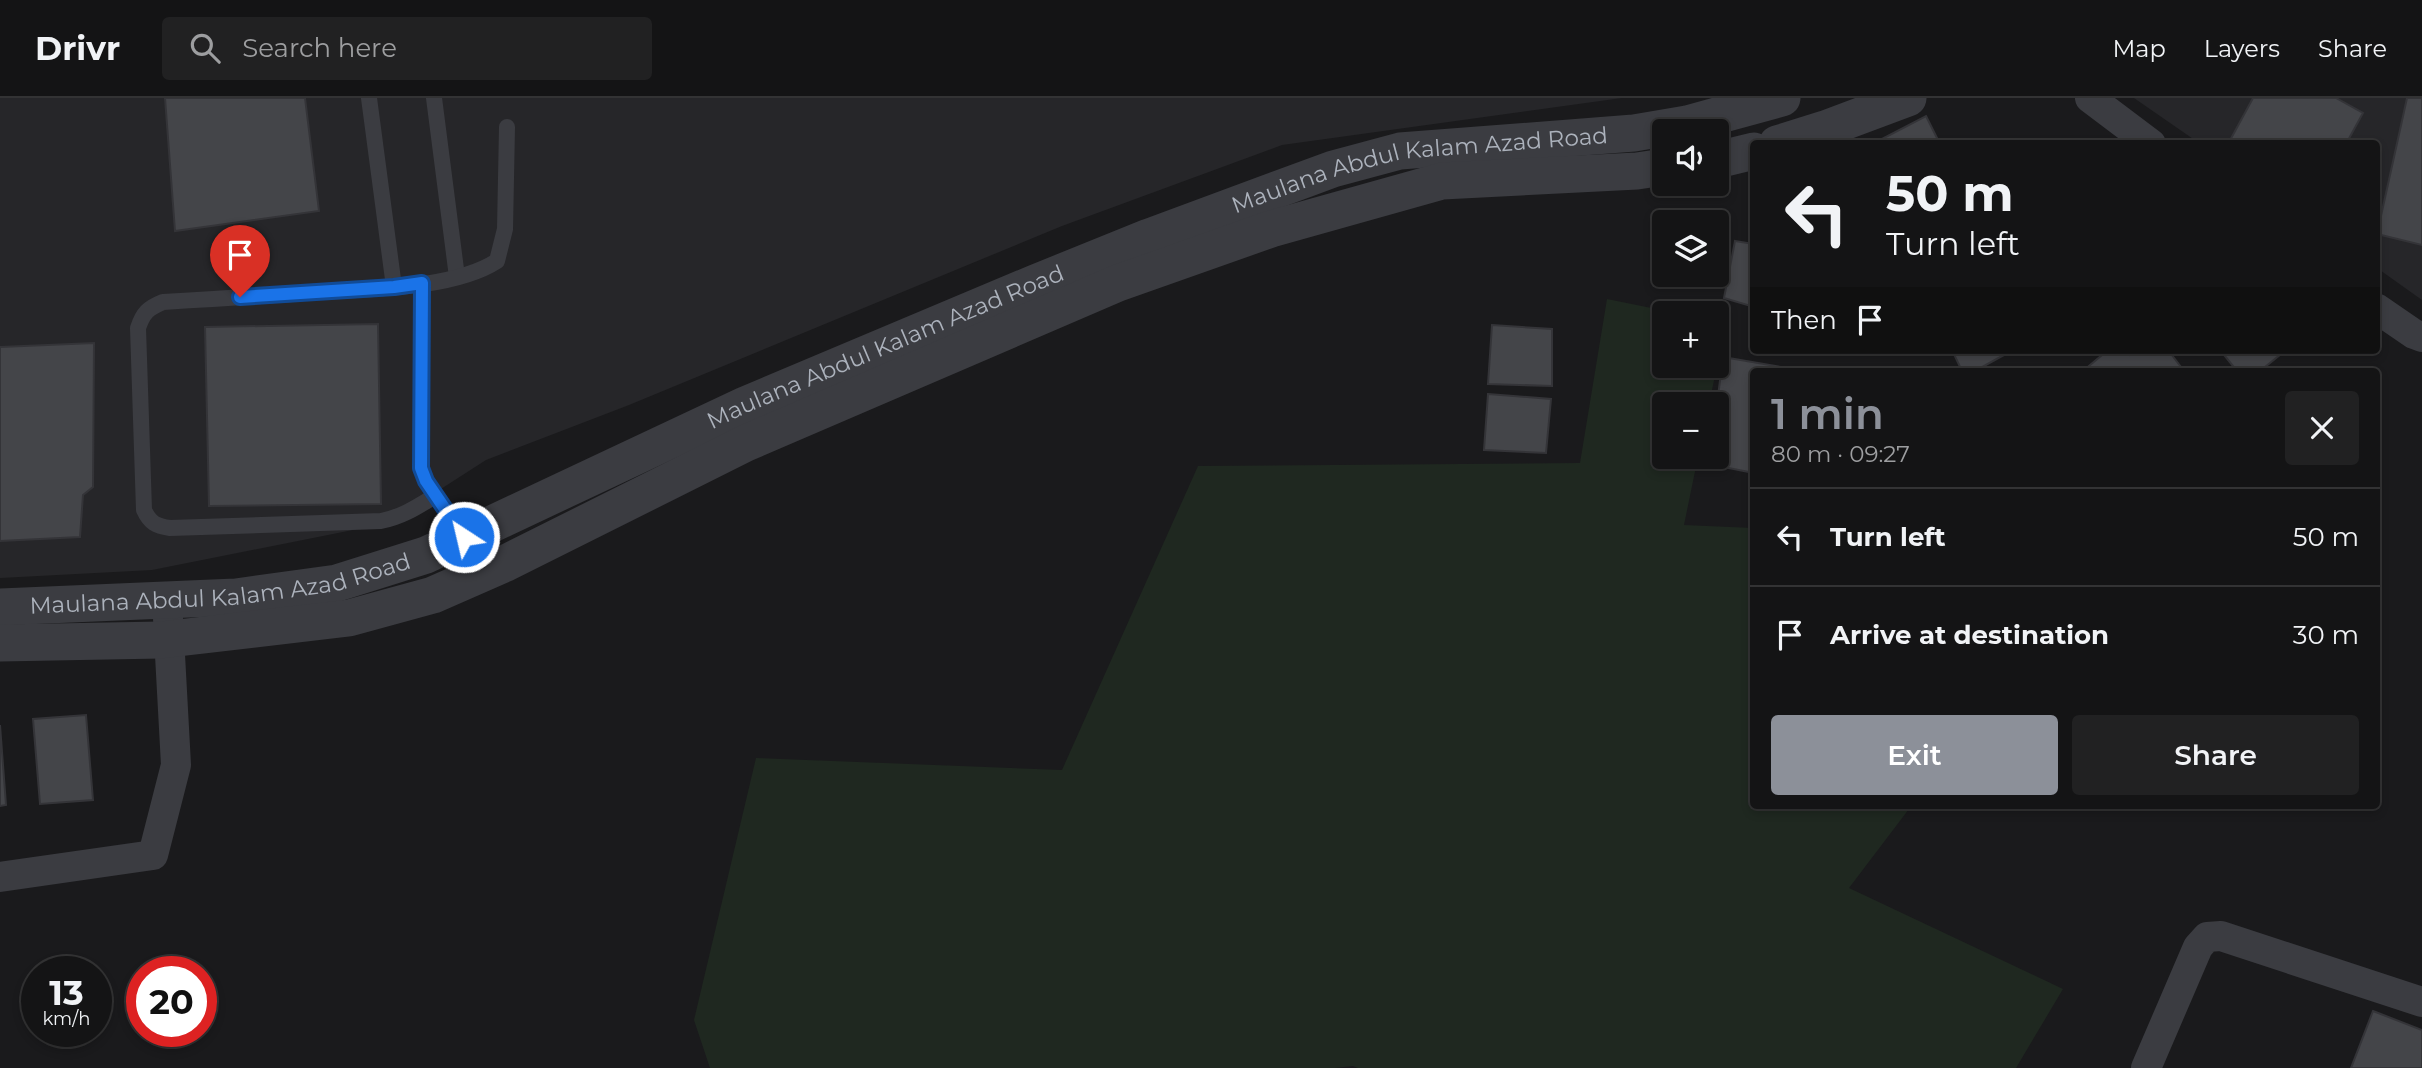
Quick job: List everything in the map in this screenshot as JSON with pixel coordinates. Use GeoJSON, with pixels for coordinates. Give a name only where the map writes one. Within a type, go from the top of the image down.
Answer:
{"type":"FeatureCollection","features":[{"type":"Feature","properties":{"kind":"street","name":"Maulana Abdul Kalam Azad Road"},"geometry":{"type":"LineString","coordinates":[[0,607],[236,597],[337,583],[426,555],[745,405],[1035,283],[1265,213],[1333,169],[1400,151],[1634,133],[1687,124],[1782,98]]}},
{"type":"Feature","properties":{"kind":"street"},"geometry":{"type":"LineString","coordinates":[[1790,140],[1908,98]]}},
{"type":"Feature","properties":{"kind":"street"},"geometry":{"type":"LineString","coordinates":[[2090,98],[2146,140]]}},
{"type":"Feature","properties":{"kind":"street"},"geometry":{"type":"LineString","coordinates":[[1729,157],[1750,152]]}},
{"type":"Feature","properties":{"kind":"street"},"geometry":{"type":"LineString","coordinates":[[0,643],[168,639],[349,618],[433,596],[506,563],[746,443],[1118,283],[1265,213],[1442,181],[1652,169]]}},
{"type":"Feature","properties":{"kind":"street"},"geometry":{"type":"LineString","coordinates":[[2380,311],[2422,337]]}},
{"type":"Feature","properties":{"kind":"street"},"geometry":{"type":"LineString","coordinates":[[684,433],[698,466]]}},
{"type":"Feature","properties":{"kind":"street"},"geometry":{"type":"LineString","coordinates":[[0,877],[153,855],[176,765],[167,600]]}},
{"type":"Feature","properties":{"kind":"street"},"geometry":{"type":"LineString","coordinates":[[2146,1068],[2198,947],[2207,937],[2221,936],[2422,1002]]}},
{"type":"Feature","properties":{"kind":"lane"},"geometry":{"type":"LineString","coordinates":[[369,98],[394,287]]}},
{"type":"Feature","properties":{"kind":"lane"},"geometry":{"type":"LineString","coordinates":[[433,98],[457,277]]}},
{"type":"Feature","properties":{"kind":"lane"},"geometry":{"type":"LineString","coordinates":[[435,496],[410,512],[381,521],[170,528],[158,526],[148,520],[144,510],[138,328],[149,307],[163,302],[394,287],[457,277],[487,267],[497,261],[505,229],[507,127]]}},
{"type":"Feature","properties":{"kind":"lane"},"geometry":{"type":"LineString","coordinates":[[422,283],[420,455],[426,481],[464,537]]}},
{"type":"Feature","properties":{"kind":"shaded area"},"geometry":{"type":"Polygon","coordinates":[[[0,98],[1622,98],[1282,145],[1062,226],[629,405],[486,460],[388,523],[152,570],[0,578],[0,98]]]}},
{"type":"Feature","properties":{"kind":"shaded area"},"geometry":{"type":"Polygon","coordinates":[[[2134,98],[2422,98],[2422,300],[2380,270],[2380,140],[2195,140],[2134,98]]]}},
{"type":"Feature","properties":{"kind":"shaded area"},"geometry":{"type":"Polygon","coordinates":[[[1607,299],[1652,308],[1652,378],[1715,378],[1712,392],[1652,392],[1652,469],[1696,469],[1684,525],[1750,528],[1750,809],[1909,809],[1849,888],[2063,989],[2016,1068],[710,1068],[694,1020],[756,758],[1062,770],[1198,466],[1580,463],[1607,299]]]}},
{"type":"Feature","properties":{"kind":"building"},"geometry":{"type":"Polygon","coordinates":[[[165,98],[305,98],[319,211],[175,231],[165,98]]]}},
{"type":"Feature","properties":{"kind":"building"},"geometry":{"type":"Polygon","coordinates":[[[2253,98],[2336,98],[2363,113],[2348,140],[2230,140],[2253,98]]]}},
{"type":"Feature","properties":{"kind":"building"},"geometry":{"type":"Polygon","coordinates":[[[2407,98],[2422,98],[2422,245],[2380,235],[2380,220],[2407,98]]]}},
{"type":"Feature","properties":{"kind":"building"},"geometry":{"type":"Polygon","coordinates":[[[1926,116],[1938,140],[1880,140],[1926,116]]]}},
{"type":"Feature","properties":{"kind":"building"},"geometry":{"type":"Polygon","coordinates":[[[1735,241],[1750,243],[1750,306],[1724,298],[1726,287],[1729,287],[1735,241]]]}},
{"type":"Feature","properties":{"kind":"building"},"geometry":{"type":"Polygon","coordinates":[[[378,324],[381,504],[209,506],[205,327],[378,324]]]}},
{"type":"Feature","properties":{"kind":"building"},"geometry":{"type":"Polygon","coordinates":[[[1492,325],[1552,329],[1552,386],[1488,384],[1492,325]]]}},
{"type":"Feature","properties":{"kind":"building"},"geometry":{"type":"Polygon","coordinates":[[[94,343],[93,487],[83,495],[80,537],[0,541],[0,347],[94,343]]]}},
{"type":"Feature","properties":{"kind":"building"},"geometry":{"type":"Polygon","coordinates":[[[1954,354],[2006,354],[1980,368],[1961,368],[1954,354]]]}},
{"type":"Feature","properties":{"kind":"building"},"geometry":{"type":"Polygon","coordinates":[[[2171,354],[2182,368],[2087,368],[2102,355],[2171,354]]]}},
{"type":"Feature","properties":{"kind":"building"},"geometry":{"type":"Polygon","coordinates":[[[2223,354],[2281,354],[2264,368],[2235,368],[2223,354]]]}},
{"type":"Feature","properties":{"kind":"building"},"geometry":{"type":"Polygon","coordinates":[[[1729,358],[1787,368],[1750,368],[1750,472],[1729,468],[1729,392],[1719,392],[1720,378],[1729,378],[1729,358]]]}},
{"type":"Feature","properties":{"kind":"building"},"geometry":{"type":"Polygon","coordinates":[[[1488,394],[1551,399],[1546,453],[1484,450],[1488,394]]]}},
{"type":"Feature","properties":{"kind":"building"},"geometry":{"type":"Polygon","coordinates":[[[86,715],[93,800],[40,804],[33,719],[86,715]]]}},
{"type":"Feature","properties":{"kind":"building"},"geometry":{"type":"Polygon","coordinates":[[[0,725],[6,805],[0,806],[0,725]]]}},
{"type":"Feature","properties":{"kind":"building"},"geometry":{"type":"Polygon","coordinates":[[[2373,1011],[2422,1030],[2422,1068],[2351,1068],[2373,1011]]]}},
{"type":"Feature","properties":{"kind":"route"},"geometry":{"type":"LineString","coordinates":[[240,297],[422,283],[421,468],[426,481],[464,537]]}}]}
